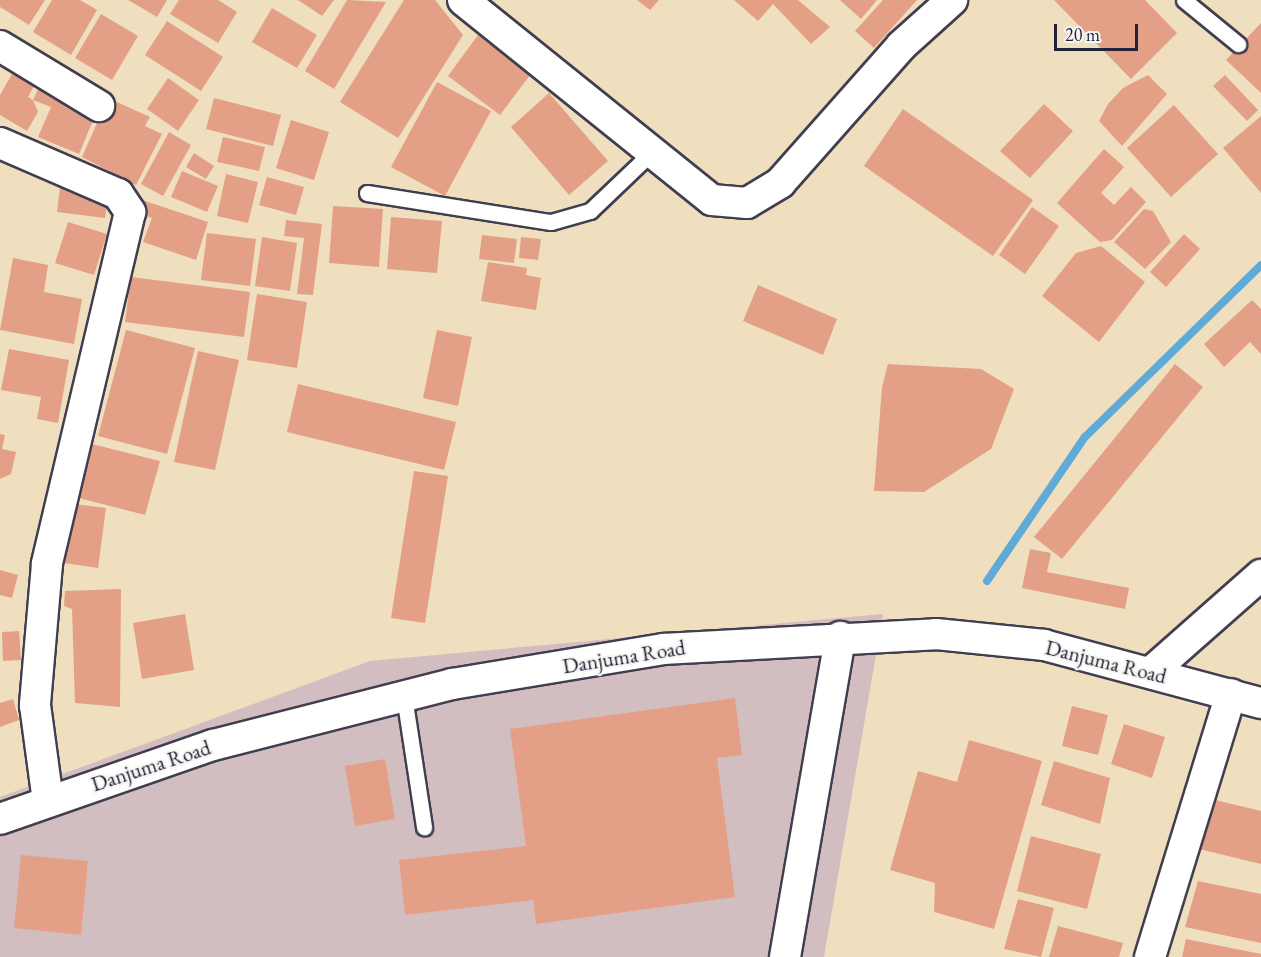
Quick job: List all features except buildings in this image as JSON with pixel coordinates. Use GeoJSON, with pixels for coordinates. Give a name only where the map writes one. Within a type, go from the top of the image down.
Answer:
{"type":"FeatureCollection","features":[{"type":"Feature","properties":{"kind":"street"},"geometry":{"type":"LineString","coordinates":[[463,0],[712,200],[747,203],[780,183],[901,46],[952,0]]}},
{"type":"Feature","properties":{"kind":"street"},"geometry":{"type":"LineString","coordinates":[[0,46],[99,106]]}},
{"type":"Feature","properties":{"kind":"street"},"geometry":{"type":"LineString","coordinates":[[0,143],[118,194],[130,212],[47,564],[35,705],[48,801]]}},
{"type":"Feature","properties":{"kind":"street"},"geometry":{"type":"LineString","coordinates":[[1151,672],[1261,575]]}},
{"type":"Feature","properties":{"kind":"street","name":"Danjuma Road"},"geometry":{"type":"LineString","coordinates":[[0,819],[213,745],[404,696],[452,684],[663,649],[840,637],[936,634],[1044,645],[1261,703]]}},
{"type":"Feature","properties":{"kind":"street"},"geometry":{"type":"LineString","coordinates":[[785,957],[840,637]]}},
{"type":"Feature","properties":{"kind":"street"},"geometry":{"type":"LineString","coordinates":[[1149,957],[1231,694]]}},
{"type":"Feature","properties":{"kind":"lane"},"geometry":{"type":"LineString","coordinates":[[1184,0],[1238,44]]}},
{"type":"Feature","properties":{"kind":"lane"},"geometry":{"type":"LineString","coordinates":[[367,193],[551,222],[590,211],[652,152]]}},
{"type":"Feature","properties":{"kind":"lane"},"geometry":{"type":"LineString","coordinates":[[404,696],[424,826]]}},
{"type":"Feature","properties":{"kind":"shaded area"},"geometry":{"type":"Polygon","coordinates":[[[883,614],[824,957],[0,957],[0,797],[370,661],[883,614]]]}},
{"type":"Feature","properties":{"kind":"waterway"},"geometry":{"type":"LineString","coordinates":[[987,581],[1085,437],[1261,265]]}}]}
